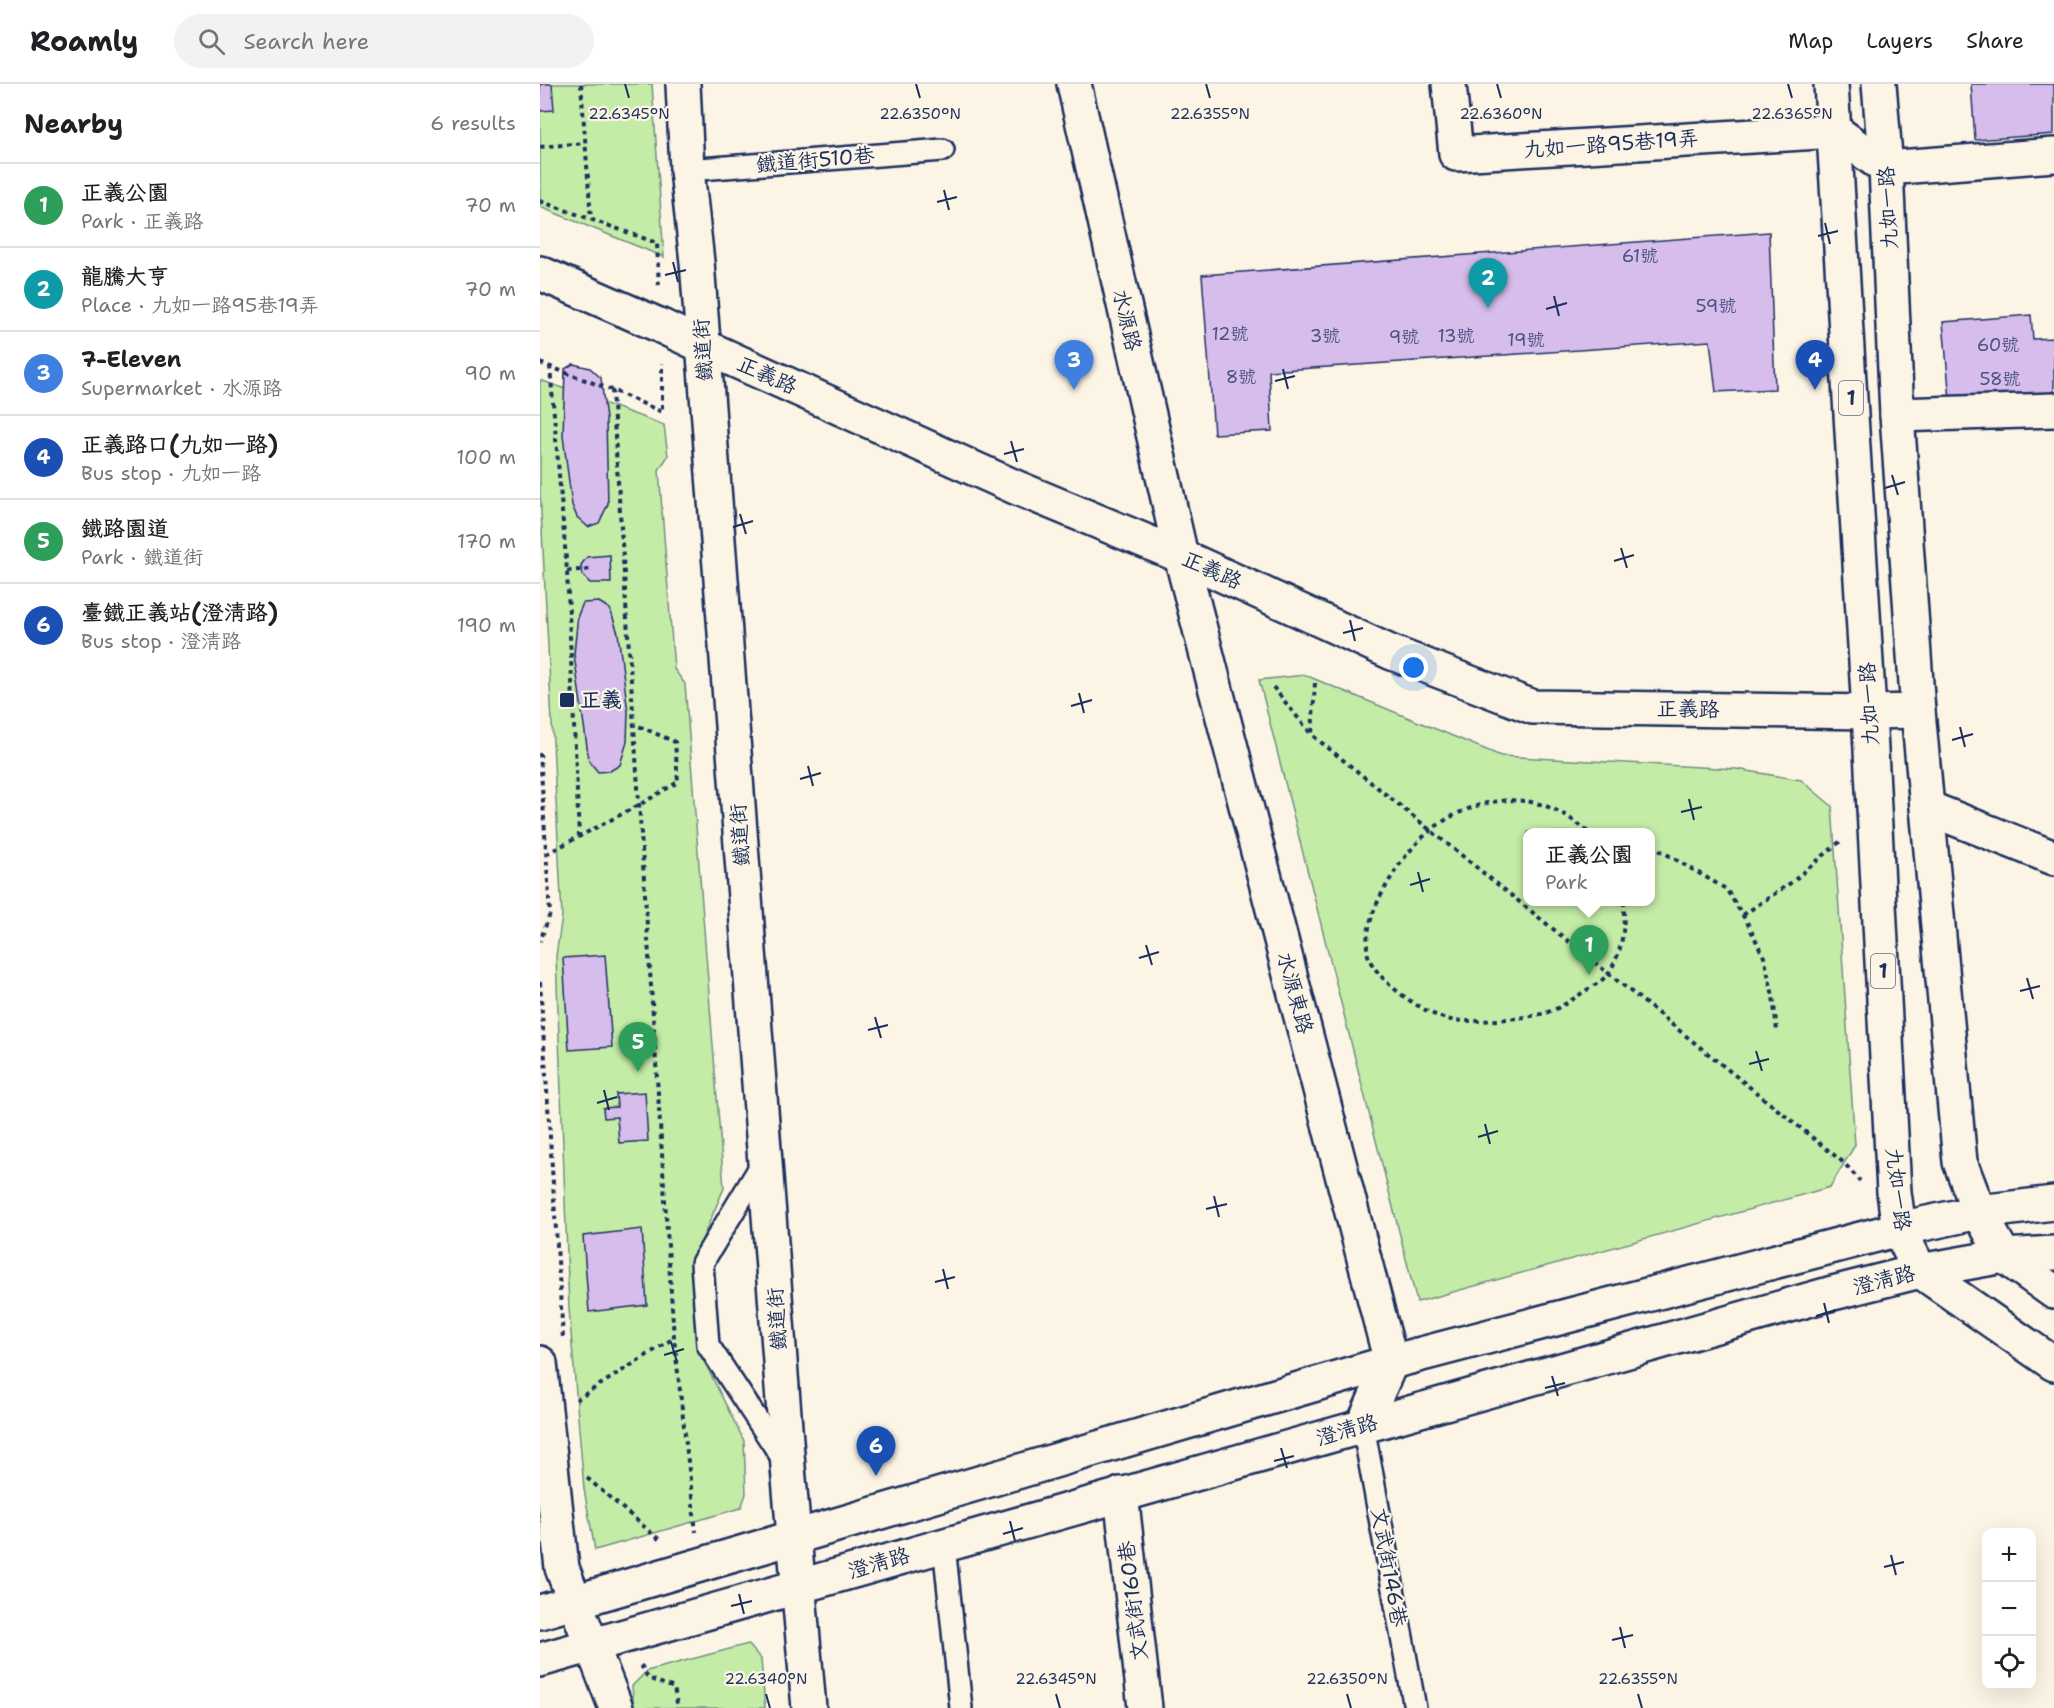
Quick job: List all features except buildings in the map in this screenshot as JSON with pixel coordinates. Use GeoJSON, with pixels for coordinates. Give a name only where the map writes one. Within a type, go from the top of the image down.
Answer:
{"type":"FeatureCollection","features":[{"type":"Feature","properties":{"kind":"street","name":"鐵道街"},"geometry":{"type":"LineString","coordinates":[[683,84],[687,170],[703,346],[788,1467],[809,1708]]}},
{"type":"Feature","properties":{"kind":"street","name":"水源路"},"geometry":{"type":"LineString","coordinates":[[1074,84],[1181,556]]}},
{"type":"Feature","properties":{"kind":"street","name":"九如一路95巷19弄"},"geometry":{"type":"LineString","coordinates":[[1449,84],[1456,154],[1835,130]]}},
{"type":"Feature","properties":{"kind":"street","name":"九如一路"},"geometry":{"type":"LineString","coordinates":[[1831,84],[1869,712],[1894,1192],[1899,1229],[1920,1271],[2054,1364]]}},
{"type":"Feature","properties":{"kind":"street","name":"九如一路"},"geometry":{"type":"LineString","coordinates":[[1879,84],[1886,168],[1897,416],[1918,711],[1960,1162],[1979,1212],[2004,1256]]}},
{"type":"Feature","properties":{"kind":"street"},"geometry":{"type":"LineString","coordinates":[[1835,130],[1886,168],[2054,155]]}},
{"type":"Feature","properties":{"kind":"street","name":"正義路"},"geometry":{"type":"LineString","coordinates":[[540,273],[1024,490],[1181,556],[1390,652],[1533,707],[1918,711]]}},
{"type":"Feature","properties":{"kind":"street"},"geometry":{"type":"LineString","coordinates":[[1897,416],[2054,411]]}},
{"type":"Feature","properties":{"kind":"street","name":"水源東路"},"geometry":{"type":"LineString","coordinates":[[1181,556],[1391,1362]]}},
{"type":"Feature","properties":{"kind":"street"},"geometry":{"type":"LineString","coordinates":[[1928,808],[2054,858]]}},
{"type":"Feature","properties":{"kind":"street"},"geometry":{"type":"LineString","coordinates":[[540,1613],[1391,1362],[1899,1229],[1979,1212],[2054,1203]]}},
{"type":"Feature","properties":{"kind":"street","name":"澄清路"},"geometry":{"type":"LineString","coordinates":[[540,1660],[1829,1293],[1920,1271],[2004,1256],[2054,1253]]}},
{"type":"Feature","properties":{"kind":"street"},"geometry":{"type":"LineString","coordinates":[[2004,1256],[2054,1292]]}},
{"type":"Feature","properties":{"kind":"street"},"geometry":{"type":"LineString","coordinates":[[552,1355],[562,1568],[616,1708]]}},
{"type":"Feature","properties":{"kind":"street"},"geometry":{"type":"LineString","coordinates":[[1363,1426],[1391,1362]]}},
{"type":"Feature","properties":{"kind":"street","name":"文武街160巷"},"geometry":{"type":"LineString","coordinates":[[1121,1494],[1145,1708]]}},
{"type":"Feature","properties":{"kind":"lane","name":"鐵道街510巷"},"geometry":{"type":"LineString","coordinates":[[687,170],[943,150]]}},
{"type":"Feature","properties":{"kind":"lane"},"geometry":{"type":"LineString","coordinates":[[765,1159],[702,1263],[708,1345],[788,1467]]}},
{"type":"Feature","properties":{"kind":"lane","name":"文武街146巷"},"geometry":{"type":"LineString","coordinates":[[1363,1426],[1415,1708]]}},
{"type":"Feature","properties":{"kind":"lane"},"geometry":{"type":"LineString","coordinates":[[944,1545],[961,1708]]}},
{"type":"Feature","properties":{"kind":"path"},"geometry":{"type":"LineString","coordinates":[[581,84],[591,219]]}},
{"type":"Feature","properties":{"kind":"path"},"geometry":{"type":"LineString","coordinates":[[540,147],[585,143]]}},
{"type":"Feature","properties":{"kind":"path"},"geometry":{"type":"LineString","coordinates":[[540,201],[657,243]]}},
{"type":"Feature","properties":{"kind":"path"},"geometry":{"type":"LineString","coordinates":[[540,363],[662,412]]}},
{"type":"Feature","properties":{"kind":"path"},"geometry":{"type":"LineString","coordinates":[[550,366],[567,571],[579,836]]}},
{"type":"Feature","properties":{"kind":"path"},"geometry":{"type":"LineString","coordinates":[[612,390],[674,1338],[696,1533]]}},
{"type":"Feature","properties":{"kind":"path"},"geometry":{"type":"LineString","coordinates":[[567,571],[594,569]]}},
{"type":"Feature","properties":{"kind":"path"},"geometry":{"type":"LineString","coordinates":[[1312,735],[1315,683]]}},
{"type":"Feature","properties":{"kind":"path"},"geometry":{"type":"LineString","coordinates":[[1273,687],[1312,735],[1523,904]]}},
{"type":"Feature","properties":{"kind":"path"},"geometry":{"type":"LineString","coordinates":[[546,854],[678,782],[675,742],[634,724]]}},
{"type":"Feature","properties":{"kind":"path"},"geometry":{"type":"LineString","coordinates":[[540,753],[550,914],[540,941]]}},
{"type":"Feature","properties":{"kind":"path"},"geometry":{"type":"LineString","coordinates":[[1583,828],[1564,813],[1526,800],[1494,800],[1461,811],[1430,829],[1392,874],[1377,902],[1369,929],[1367,953],[1381,977],[1420,1009],[1450,1020],[1518,1018],[1548,1012],[1572,1000],[1609,974],[1623,940],[1624,906]]}},
{"type":"Feature","properties":{"kind":"path"},"geometry":{"type":"LineString","coordinates":[[1742,915],[1792,882],[1842,839]]}},
{"type":"Feature","properties":{"kind":"path"},"geometry":{"type":"LineString","coordinates":[[1655,849],[1726,889],[1764,957],[1773,996],[1777,1031]]}},
{"type":"Feature","properties":{"kind":"path"},"geometry":{"type":"LineString","coordinates":[[1525,906],[1844,1162],[1862,1184]]}},
{"type":"Feature","properties":{"kind":"path"},"geometry":{"type":"LineString","coordinates":[[540,982],[552,1355]]}},
{"type":"Feature","properties":{"kind":"path"},"geometry":{"type":"LineString","coordinates":[[568,1405],[706,1318]]}},
{"type":"Feature","properties":{"kind":"path"},"geometry":{"type":"LineString","coordinates":[[582,1473],[663,1543],[652,1546]]}},
{"type":"Feature","properties":{"kind":"path"},"geometry":{"type":"LineString","coordinates":[[685,1536],[707,1530]]}},
{"type":"Feature","properties":{"kind":"path"},"geometry":{"type":"LineString","coordinates":[[648,1678],[674,1688],[678,1708]]}},
{"type":"Feature","properties":{"kind":"green space"},"geometry":{"type":"Polygon","coordinates":[[[540,84],[652,84],[664,257],[540,207],[540,84]]]}},
{"type":"Feature","properties":{"kind":"green space"},"geometry":{"type":"Polygon","coordinates":[[[540,380],[664,425],[668,456],[659,470],[674,669],[685,684],[724,1188],[691,1265],[701,1355],[744,1441],[746,1494],[741,1508],[595,1550],[584,1489],[569,1309],[556,956],[562,916],[540,492],[540,380]]]}},
{"type":"Feature","properties":{"kind":"green space"},"geometry":{"type":"Polygon","coordinates":[[[1305,675],[1501,756],[1736,769],[1801,780],[1832,806],[1855,1145],[1830,1187],[1417,1302],[1259,680],[1305,675]]]}},
{"type":"Feature","properties":{"kind":"green space"},"geometry":{"type":"Polygon","coordinates":[[[748,1644],[761,1659],[765,1708],[634,1708],[632,1686],[647,1671],[748,1644]]]}},
{"type":"Feature","properties":{"kind":"place","name":"龍騰大亨"},"geometry":{"type":"Point","coordinates":[1488,308]}},
{"type":"Feature","properties":{"kind":"place","name":"7-Eleven"},"geometry":{"type":"Point","coordinates":[1074,390]}},
{"type":"Feature","properties":{"kind":"place","name":"正義路口(九如一路)"},"geometry":{"type":"Point","coordinates":[1815,390]}},
{"type":"Feature","properties":{"kind":"place","name":"正義"},"geometry":{"type":"Point","coordinates":[567,700]}},
{"type":"Feature","properties":{"kind":"place","name":"正義公園"},"geometry":{"type":"Point","coordinates":[1589,975]}},
{"type":"Feature","properties":{"kind":"place","name":"鐵路園道"},"geometry":{"type":"Point","coordinates":[638,1072]}},
{"type":"Feature","properties":{"kind":"place","name":"臺鐵正義站(澄清路)"},"geometry":{"type":"Point","coordinates":[876,1476]}}]}
